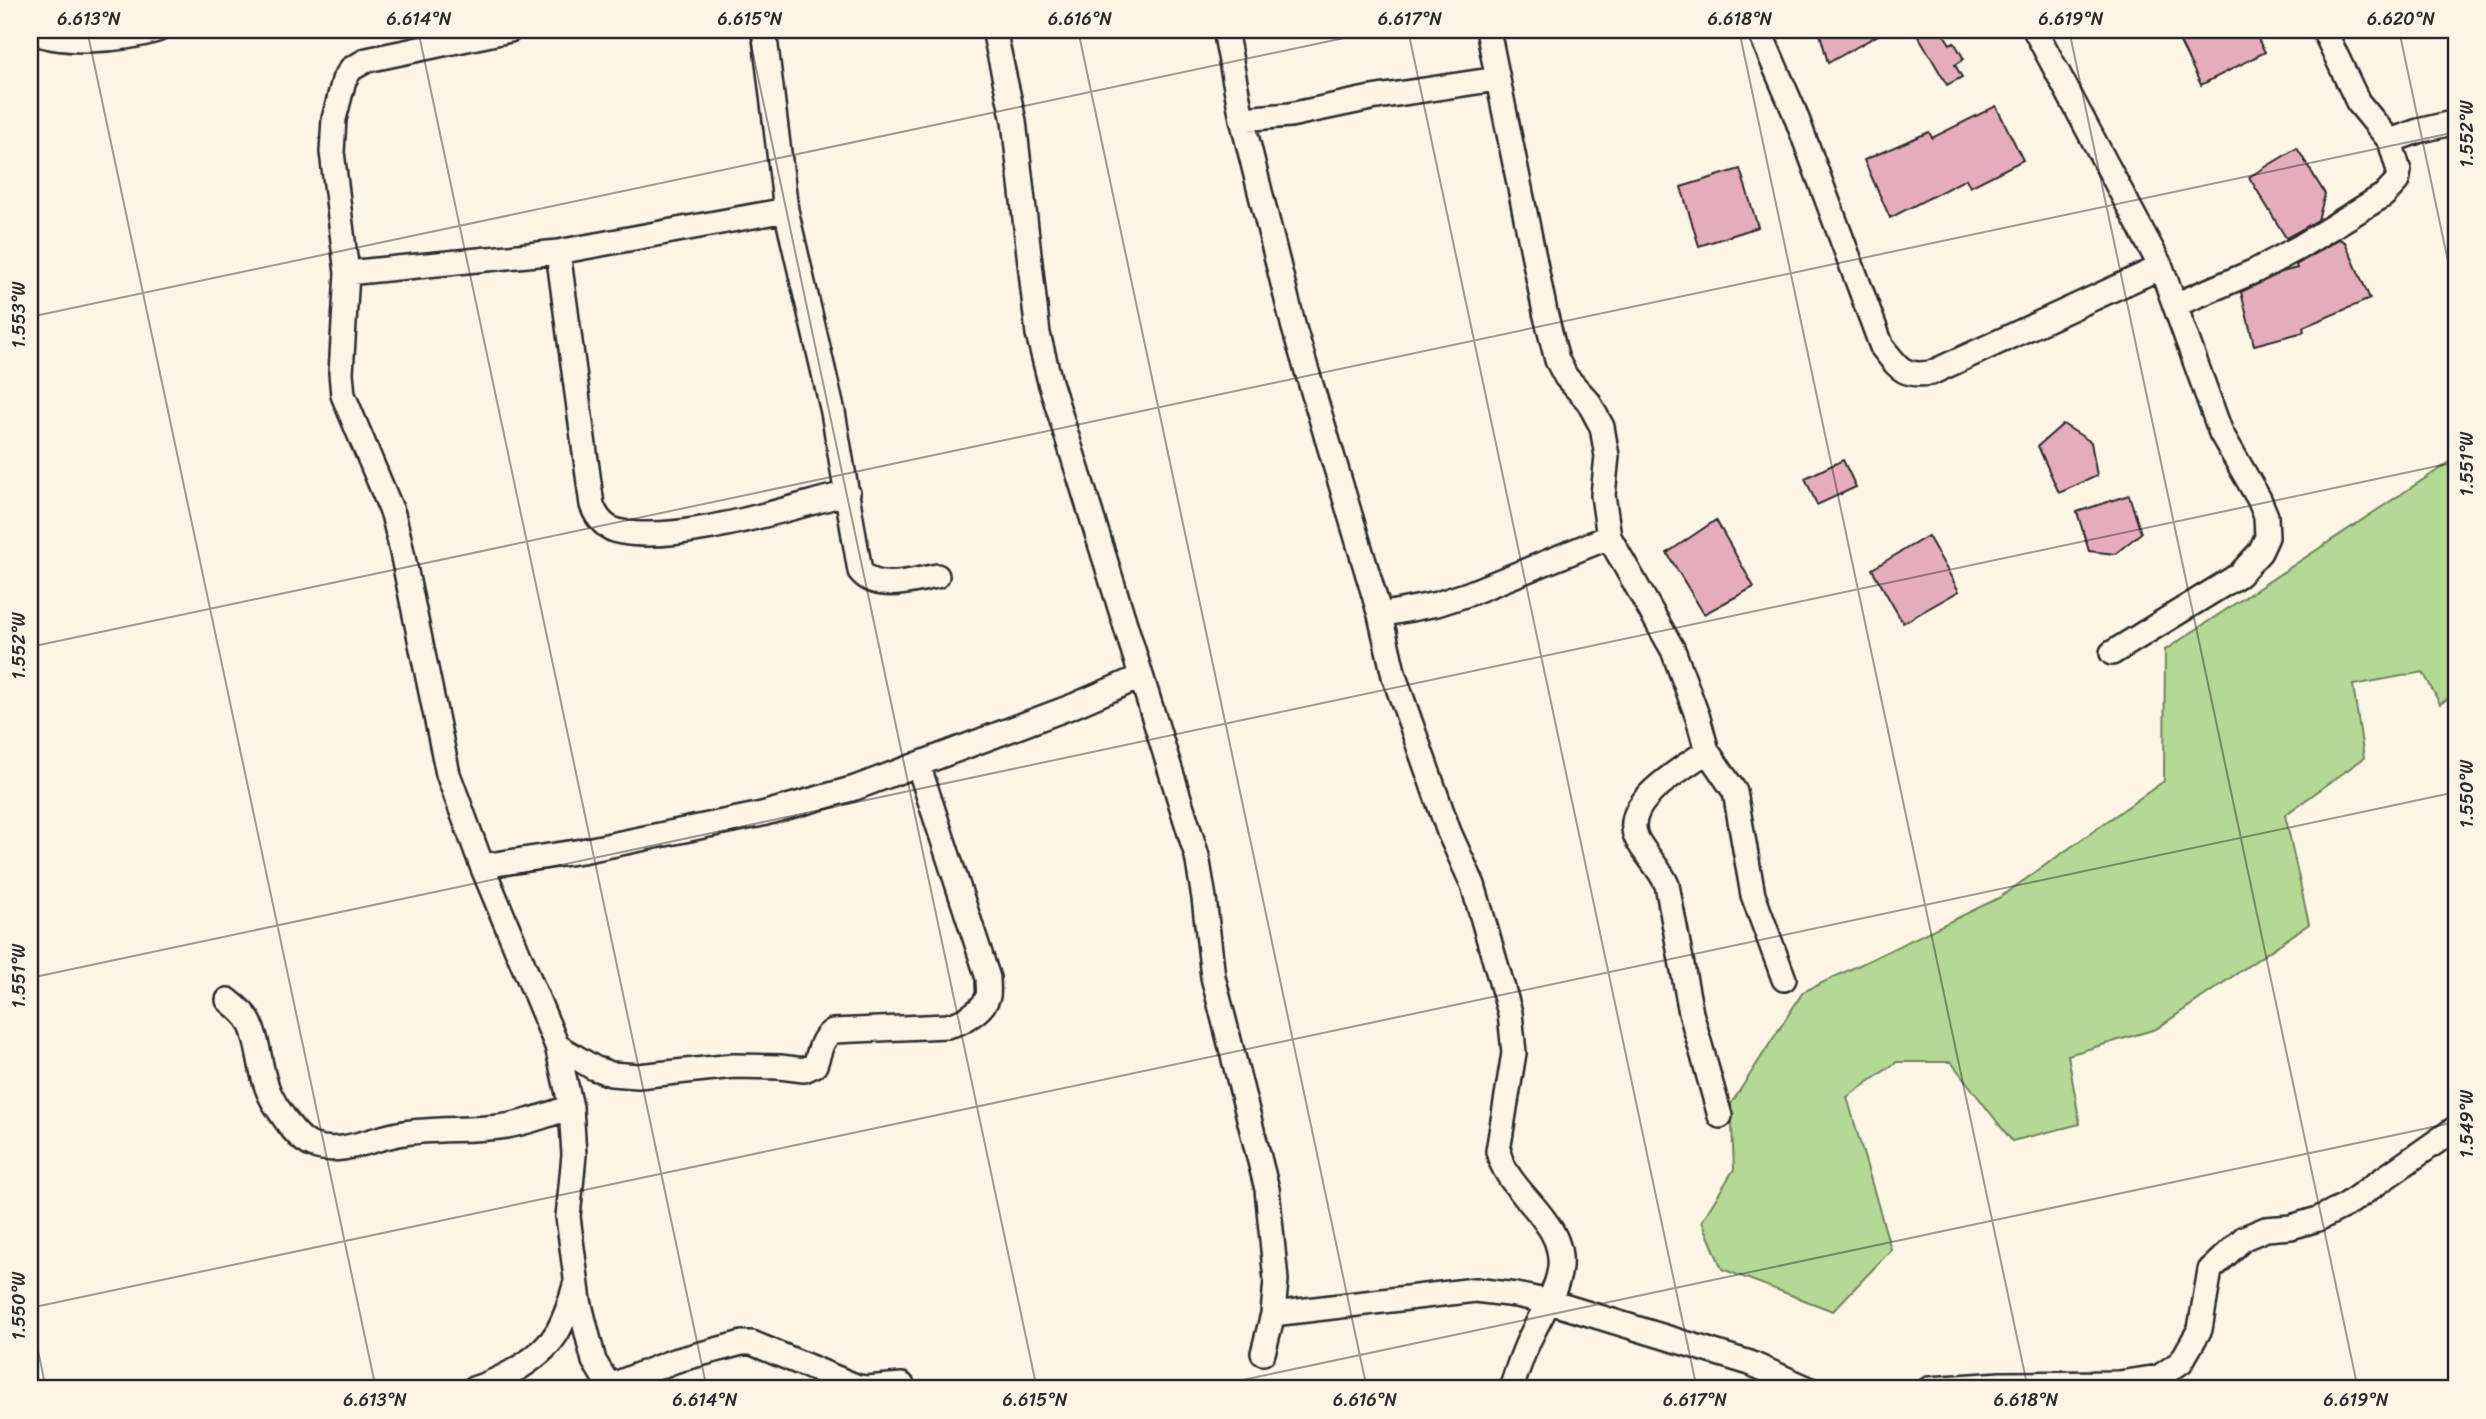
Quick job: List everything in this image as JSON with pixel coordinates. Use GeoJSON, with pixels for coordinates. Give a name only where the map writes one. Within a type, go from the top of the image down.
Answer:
{"type":"FeatureCollection","features":[{"type":"Feature","properties":{"kind":"street"},"geometry":{"type":"LineString","coordinates":[[30,30],[63,38],[103,40],[137,36],[157,30]]}},
{"type":"Feature","properties":{"kind":"street"},"geometry":{"type":"LineString","coordinates":[[510,30],[367,60],[351,69],[344,80],[334,119],[332,152],[347,273],[341,373],[343,395],[393,514],[400,538],[448,774],[482,866],[557,1046],[571,1107],[574,1155],[568,1217],[579,1301],[594,1361],[611,1388],[674,1361],[742,1343],[759,1345],[858,1387],[902,1385]]}},
{"type":"Feature","properties":{"kind":"street"},"geometry":{"type":"LineString","coordinates":[[764,30],[786,210],[832,412],[848,493],[857,559],[865,577],[872,582],[886,584],[937,576]]}},
{"type":"Feature","properties":{"kind":"street"},"geometry":{"type":"LineString","coordinates":[[995,30],[1014,121],[1038,334],[1050,382],[1197,856],[1205,898],[1213,977],[1267,1189],[1276,1280],[1273,1314],[1263,1353]]}},
{"type":"Feature","properties":{"kind":"street"},"geometry":{"type":"LineString","coordinates":[[1225,30],[1242,119],[1294,328],[1380,615],[1394,676],[1449,832],[1473,885],[1510,1013],[1514,1053],[1498,1151],[1507,1174],[1559,1241],[1562,1263],[1550,1302],[1530,1336],[1511,1389]]}},
{"type":"Feature","properties":{"kind":"street"},"geometry":{"type":"LineString","coordinates":[[1488,30],[1545,312],[1558,360],[1566,377],[1588,401],[1602,428],[1607,456],[1603,495],[1609,537],[1673,650],[1707,751],[1735,792],[1753,895],[1784,979]]}},
{"type":"Feature","properties":{"kind":"street"},"geometry":{"type":"LineString","coordinates":[[1759,30],[1794,111],[1882,346],[1898,368],[1906,373],[1931,373],[2161,267]]}},
{"type":"Feature","properties":{"kind":"street"},"geometry":{"type":"LineString","coordinates":[[2175,305],[2255,271],[2298,248],[2384,195],[2397,181],[2399,171],[2390,141],[2358,102],[2324,30]]}},
{"type":"Feature","properties":{"kind":"street"},"geometry":{"type":"LineString","coordinates":[[2039,31],[2161,267],[2221,433],[2266,516],[2267,537],[2260,552],[2239,575],[2112,653]]}},
{"type":"Feature","properties":{"kind":"street"},"geometry":{"type":"LineString","coordinates":[[1242,119],[1290,115],[1371,98],[1497,79]]}},
{"type":"Feature","properties":{"kind":"street"},"geometry":{"type":"LineString","coordinates":[[2390,141],[2456,122]]}},
{"type":"Feature","properties":{"kind":"street"},"geometry":{"type":"LineString","coordinates":[[347,273],[558,252],[786,210]]}},
{"type":"Feature","properties":{"kind":"street"},"geometry":{"type":"LineString","coordinates":[[558,252],[592,505],[601,521],[621,532],[653,534],[707,528],[848,493]]}},
{"type":"Feature","properties":{"kind":"street"},"geometry":{"type":"LineString","coordinates":[[1380,615],[1437,604],[1468,594],[1609,537]]}},
{"type":"Feature","properties":{"kind":"street"},"geometry":{"type":"LineString","coordinates":[[482,866],[582,851],[762,814],[855,788],[1073,706],[1140,677]]}},
{"type":"Feature","properties":{"kind":"street"},"geometry":{"type":"LineString","coordinates":[[1707,751],[1646,797],[1636,812],[1633,823],[1638,840],[1662,872],[1668,886],[1691,1013],[1720,1116]]}},
{"type":"Feature","properties":{"kind":"street"},"geometry":{"type":"LineString","coordinates":[[557,1046],[593,1069],[611,1074],[638,1076],[734,1066],[804,1070],[815,1065],[823,1041],[833,1031],[947,1026],[960,1023],[982,1005],[988,995],[988,978],[918,764]]}},
{"type":"Feature","properties":{"kind":"street"},"geometry":{"type":"LineString","coordinates":[[228,1000],[243,1012],[250,1024],[262,1078],[270,1095],[300,1137],[319,1148],[346,1147],[397,1134],[498,1127],[530,1121],[571,1107]]}},
{"type":"Feature","properties":{"kind":"street"},"geometry":{"type":"LineString","coordinates":[[1928,1389],[2001,1384],[2119,1383],[2159,1377],[2181,1362],[2200,1329],[2210,1270],[2244,1238],[2266,1229],[2291,1227],[2318,1219],[2346,1205],[2456,1128]]}},
{"type":"Feature","properties":{"kind":"street"},"geometry":{"type":"LineString","coordinates":[[473,1389],[512,1373],[534,1357],[557,1334],[576,1282]]}},
{"type":"Feature","properties":{"kind":"street"},"geometry":{"type":"LineString","coordinates":[[1273,1314],[1475,1290],[1516,1295],[1550,1302],[1750,1363],[1809,1389]]}},
{"type":"Feature","properties":{"kind":"green space"},"geometry":{"type":"Polygon","coordinates":[[[2456,458],[2456,693],[2440,704],[2423,672],[2353,685],[2364,758],[2285,815],[2309,924],[2156,1029],[2068,1055],[2080,1124],[2012,1141],[1951,1062],[1897,1062],[1847,1097],[1891,1250],[1833,1311],[1722,1269],[1702,1221],[1734,1169],[1731,1104],[1803,992],[1999,898],[2164,781],[2165,650],[2456,458]]]}},
{"type":"Feature","properties":{"kind":"building"},"geometry":{"type":"Polygon","coordinates":[[[1819,30],[1887,30],[1828,63],[1819,30]]]}},
{"type":"Feature","properties":{"kind":"building"},"geometry":{"type":"Polygon","coordinates":[[[1915,30],[1941,30],[1950,44],[1954,42],[1964,59],[1955,65],[1962,77],[1947,85],[1915,30]]]}},
{"type":"Feature","properties":{"kind":"building"},"geometry":{"type":"Polygon","coordinates":[[[2174,30],[2253,30],[2265,52],[2201,85],[2174,30]]]}},
{"type":"Feature","properties":{"kind":"building"},"geometry":{"type":"Polygon","coordinates":[[[1996,106],[2023,160],[1970,187],[1966,179],[1890,218],[1864,160],[1929,132],[1932,138],[1996,106]]]}},
{"type":"Feature","properties":{"kind":"building"},"geometry":{"type":"Polygon","coordinates":[[[2297,148],[2325,194],[2318,220],[2286,238],[2249,177],[2297,148]]]}},
{"type":"Feature","properties":{"kind":"building"},"geometry":{"type":"Polygon","coordinates":[[[1740,169],[1758,227],[1699,246],[1681,187],[1740,169]]]}},
{"type":"Feature","properties":{"kind":"building"},"geometry":{"type":"Polygon","coordinates":[[[2339,239],[2345,242],[2370,299],[2303,327],[2304,332],[2254,345],[2241,292],[2282,272],[2297,268],[2296,265],[2339,239]]]}},
{"type":"Feature","properties":{"kind":"building"},"geometry":{"type":"Polygon","coordinates":[[[2063,424],[2091,442],[2097,476],[2059,493],[2038,446],[2063,424]]]}},
{"type":"Feature","properties":{"kind":"building"},"geometry":{"type":"Polygon","coordinates":[[[1843,460],[1856,487],[1817,505],[1805,478],[1843,460]]]}},
{"type":"Feature","properties":{"kind":"building"},"geometry":{"type":"Polygon","coordinates":[[[2129,495],[2141,533],[2115,554],[2089,551],[2077,512],[2129,495]]]}},
{"type":"Feature","properties":{"kind":"building"},"geometry":{"type":"Polygon","coordinates":[[[1716,520],[1754,587],[1704,614],[1667,553],[1716,520]]]}},
{"type":"Feature","properties":{"kind":"building"},"geometry":{"type":"Polygon","coordinates":[[[1928,536],[1959,591],[1903,623],[1872,569],[1928,536]]]}}]}
